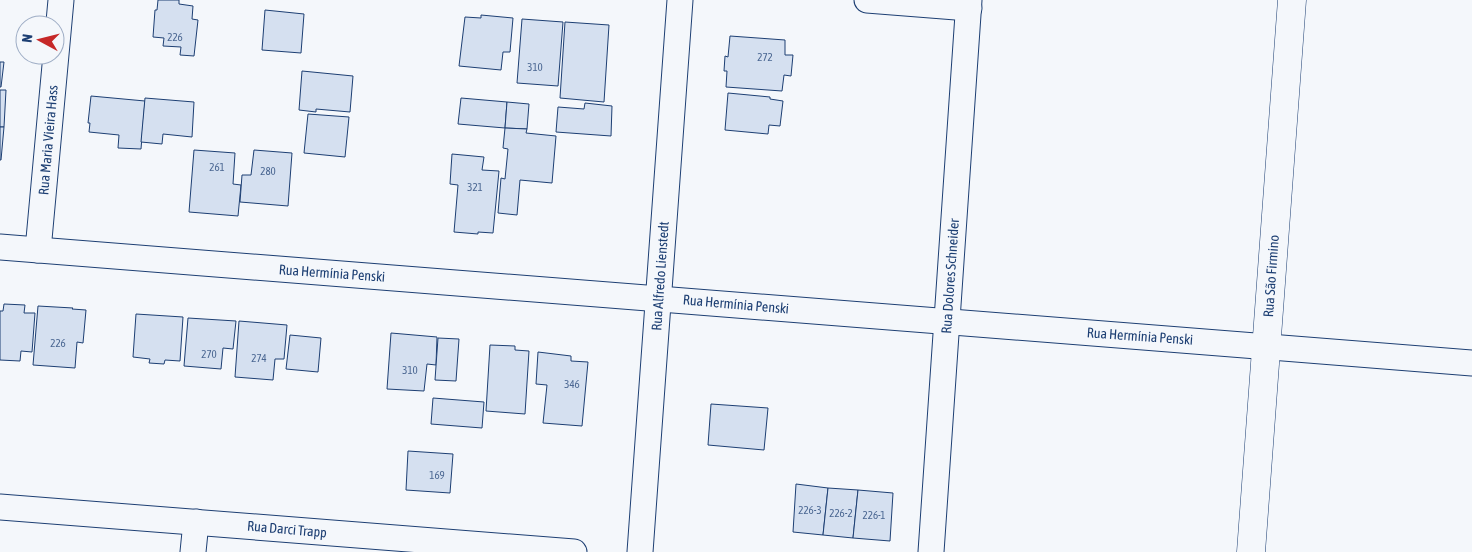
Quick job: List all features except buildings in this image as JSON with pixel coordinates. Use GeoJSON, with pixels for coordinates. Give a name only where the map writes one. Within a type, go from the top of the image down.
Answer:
{"type":"FeatureCollection","features":[{"type":"Feature","properties":{"kind":"main road","name":"Rua São Firmino"},"geometry":{"type":"LineString","coordinates":[[1251,552],[1292,0]]}},
{"type":"Feature","properties":{"kind":"street","name":"Rua Maria Vieira Hass"},"geometry":{"type":"LineString","coordinates":[[38,250],[61,0]]}},
{"type":"Feature","properties":{"kind":"street","name":"Rua Alfredo Lienstedt"},"geometry":{"type":"LineString","coordinates":[[640,552],[680,0]]}},
{"type":"Feature","properties":{"kind":"street"},"geometry":{"type":"LineString","coordinates":[[867,0],[969,4]]}},
{"type":"Feature","properties":{"kind":"street","name":"Rua Dolores Schneider"},"geometry":{"type":"LineString","coordinates":[[931,552],[969,4]]}},
{"type":"Feature","properties":{"kind":"street","name":"Rua Hermínia Penski"},"geometry":{"type":"LineString","coordinates":[[0,247],[1472,363]]}},
{"type":"Feature","properties":{"kind":"street","name":"Rua Darci Trapp"},"geometry":{"type":"LineString","coordinates":[[0,507],[574,552]]}},
{"type":"Feature","properties":{"kind":"street"},"geometry":{"type":"LineString","coordinates":[[193,552],[196,522]]}}]}
